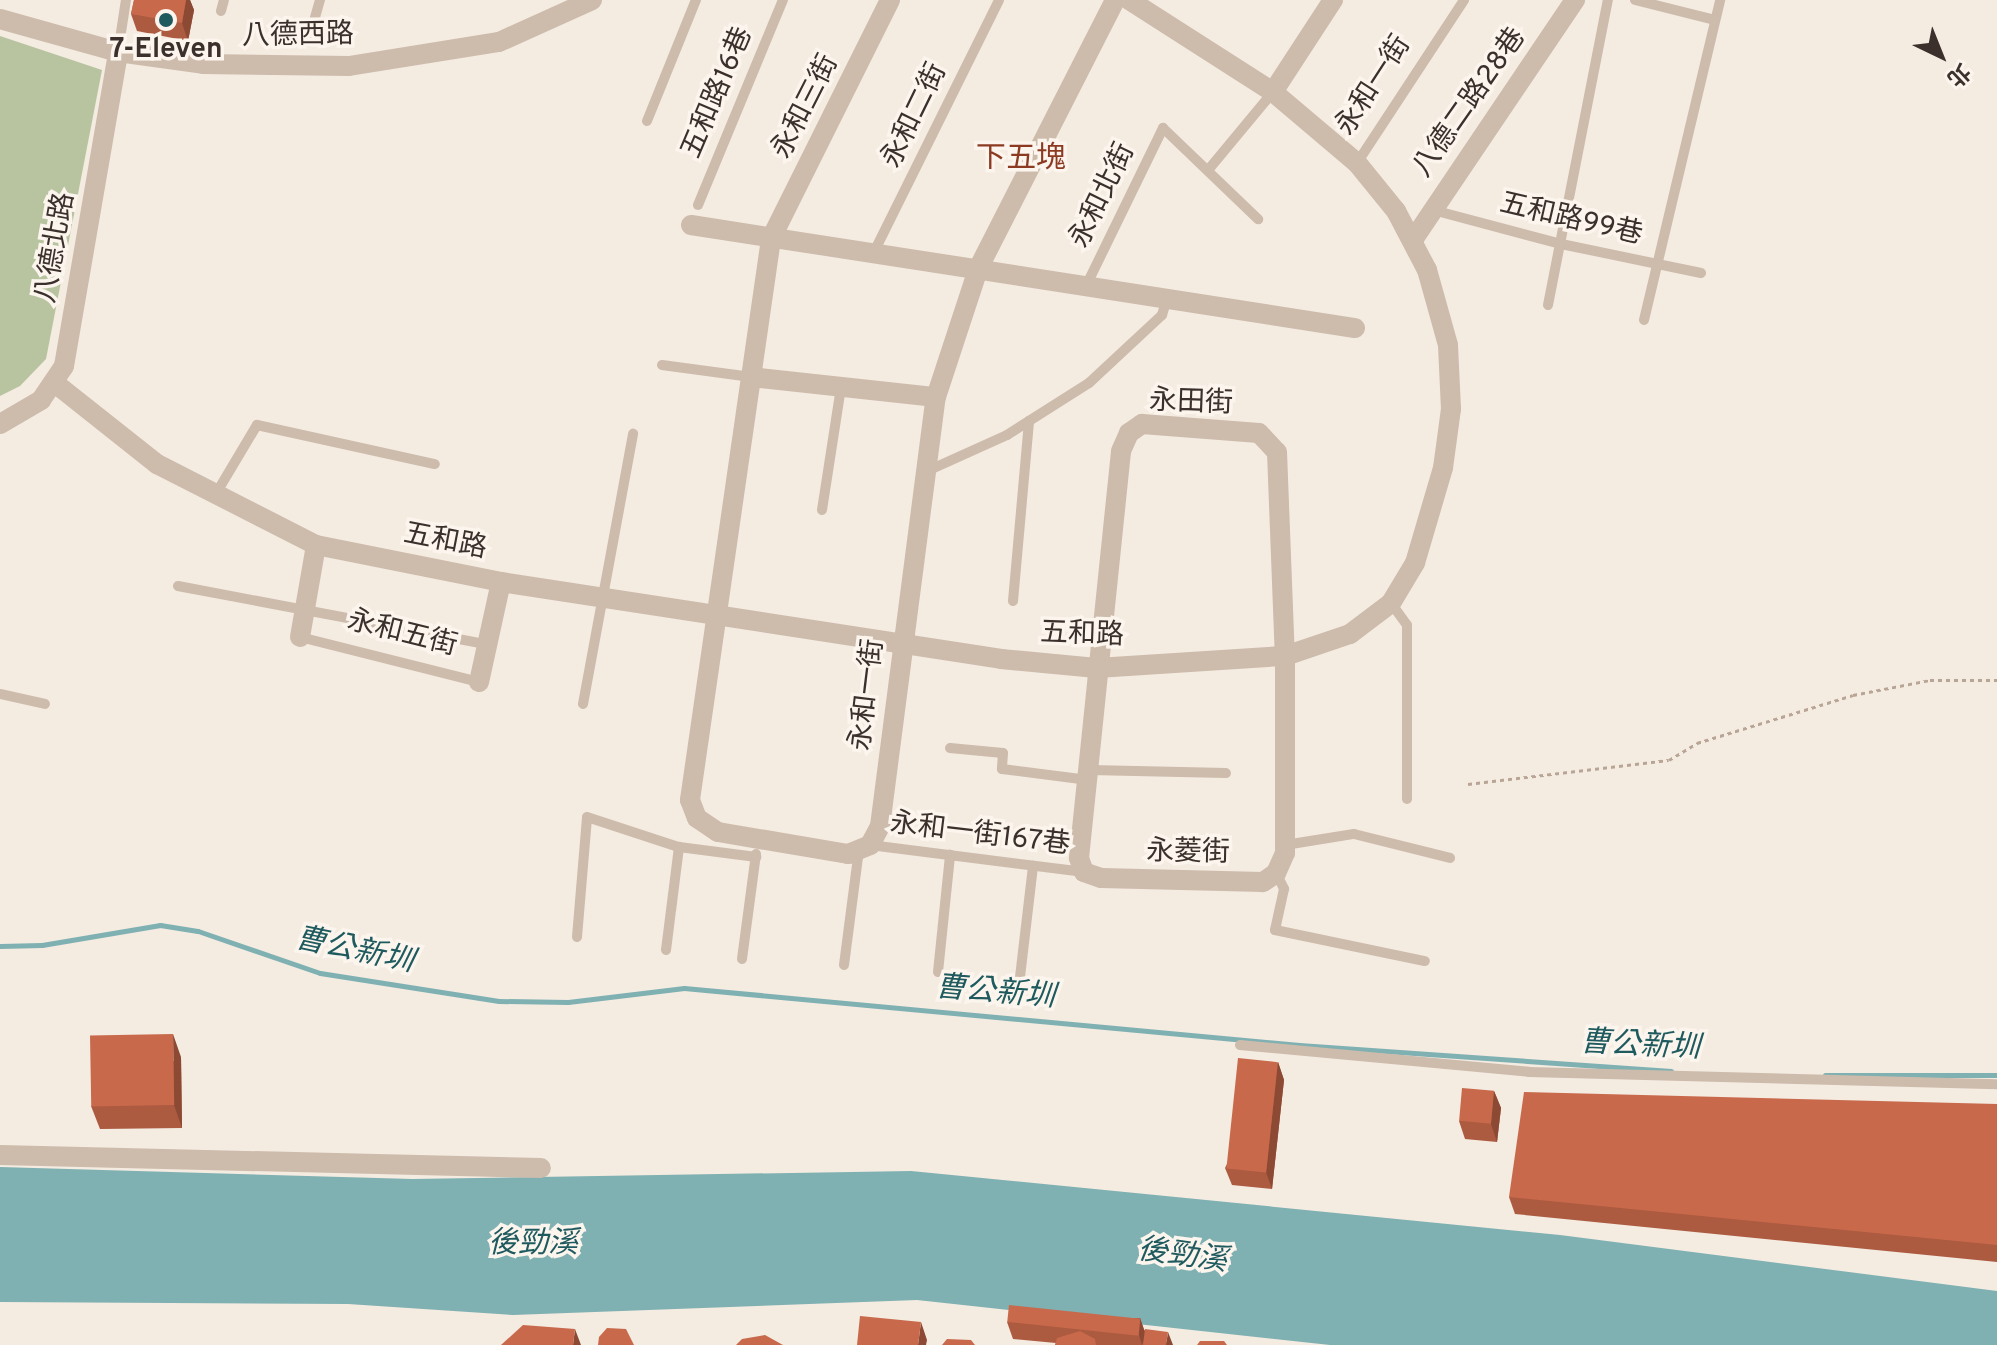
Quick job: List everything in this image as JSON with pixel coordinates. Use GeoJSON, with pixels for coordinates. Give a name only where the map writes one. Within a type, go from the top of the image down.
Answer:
{"type":"FeatureCollection","features":[{"type":"Feature","properties":{"kind":"street","name":"八德西路"},"geometry":{"type":"LineString","coordinates":[[0,19],[118,52],[223,65],[349,66],[499,42],[564,5],[592,0]]}},
{"type":"Feature","properties":{"kind":"street","name":"永和三街"},"geometry":{"type":"LineString","coordinates":[[713,613],[771,239],[890,0]]}},
{"type":"Feature","properties":{"kind":"street","name":"永和一街"},"geometry":{"type":"LineString","coordinates":[[864,847],[880,826],[923,473],[936,397],[978,269],[1115,0]]}},
{"type":"Feature","properties":{"kind":"street","name":"五和路"},"geometry":{"type":"LineString","coordinates":[[56,384],[157,464],[214,497],[316,545],[501,582],[902,644],[1097,668],[1285,656],[1350,634],[1391,603],[1431,523],[1451,409],[1448,345],[1427,270],[1413,240],[1357,163],[1273,92],[1129,0]]}},
{"type":"Feature","properties":{"kind":"street","name":"八德二路28巷"},"geometry":{"type":"LineString","coordinates":[[1413,240],[1431,209],[1575,0]]}},
{"type":"Feature","properties":{"kind":"street"},"geometry":{"type":"LineString","coordinates":[[1273,92],[1330,1]]}},
{"type":"Feature","properties":{"kind":"street","name":"八德北路"},"geometry":{"type":"LineString","coordinates":[[56,384],[64,366],[118,52]]}},
{"type":"Feature","properties":{"kind":"street"},"geometry":{"type":"LineString","coordinates":[[691,225],[1355,328]]}},
{"type":"Feature","properties":{"kind":"street"},"geometry":{"type":"LineString","coordinates":[[751,377],[936,397]]}},
{"type":"Feature","properties":{"kind":"street"},"geometry":{"type":"LineString","coordinates":[[0,424],[41,400],[56,384]]}},
{"type":"Feature","properties":{"kind":"street","name":"永田街"},"geometry":{"type":"LineString","coordinates":[[1097,668],[1121,451],[1129,433],[1142,424],[1259,433],[1277,452],[1285,656]]}},
{"type":"Feature","properties":{"kind":"street","name":"永和五街"},"geometry":{"type":"LineString","coordinates":[[300,637],[316,545]]}},
{"type":"Feature","properties":{"kind":"street","name":"永和五街"},"geometry":{"type":"LineString","coordinates":[[479,682],[501,582]]}},
{"type":"Feature","properties":{"kind":"street"},"geometry":{"type":"LineString","coordinates":[[713,613],[690,800],[697,818],[718,832],[757,848],[848,854],[864,847]]}},
{"type":"Feature","properties":{"kind":"street"},"geometry":{"type":"LineString","coordinates":[[1276,873],[1285,845],[1285,656]]}},
{"type":"Feature","properties":{"kind":"street"},"geometry":{"type":"LineString","coordinates":[[1084,872],[1079,858],[1097,668]]}},
{"type":"Feature","properties":{"kind":"street","name":"永菱街"},"geometry":{"type":"LineString","coordinates":[[1084,872],[1101,878],[1263,882],[1276,873]]}},
{"type":"Feature","properties":{"kind":"street"},"geometry":{"type":"LineString","coordinates":[[0,1155],[541,1168]]}},
{"type":"Feature","properties":{"kind":"lane"},"geometry":{"type":"LineString","coordinates":[[118,52],[126,0]]}},
{"type":"Feature","properties":{"kind":"lane"},"geometry":{"type":"LineString","coordinates":[[308,42],[320,0]]}},
{"type":"Feature","properties":{"kind":"lane"},"geometry":{"type":"LineString","coordinates":[[647,121],[696,0]]}},
{"type":"Feature","properties":{"kind":"lane","name":"五和路16巷"},"geometry":{"type":"LineString","coordinates":[[698,205],[783,0]]}},
{"type":"Feature","properties":{"kind":"lane","name":"永和二街"},"geometry":{"type":"LineString","coordinates":[[874,252],[999,0]]}},
{"type":"Feature","properties":{"kind":"lane","name":"永和一街"},"geometry":{"type":"LineString","coordinates":[[1357,163],[1464,0]]}},
{"type":"Feature","properties":{"kind":"lane"},"geometry":{"type":"LineString","coordinates":[[1548,305],[1608,0]]}},
{"type":"Feature","properties":{"kind":"lane"},"geometry":{"type":"LineString","coordinates":[[1635,0],[1715,20]]}},
{"type":"Feature","properties":{"kind":"lane"},"geometry":{"type":"LineString","coordinates":[[1644,320],[1720,0]]}},
{"type":"Feature","properties":{"kind":"lane"},"geometry":{"type":"LineString","coordinates":[[1258,219],[1209,169],[1273,92]]}},
{"type":"Feature","properties":{"kind":"lane","name":"永和北街"},"geometry":{"type":"LineString","coordinates":[[1086,286],[1163,128],[1209,169]]}},
{"type":"Feature","properties":{"kind":"lane","name":"五和路99巷"},"geometry":{"type":"LineString","coordinates":[[1431,209],[1561,244],[1701,273]]}},
{"type":"Feature","properties":{"kind":"lane"},"geometry":{"type":"LineString","coordinates":[[923,473],[1029,421],[1089,383],[1162,315],[1167,299]]}},
{"type":"Feature","properties":{"kind":"lane"},"geometry":{"type":"LineString","coordinates":[[662,365],[751,377]]}},
{"type":"Feature","properties":{"kind":"lane"},"geometry":{"type":"LineString","coordinates":[[822,510],[841,387]]}},
{"type":"Feature","properties":{"kind":"lane"},"geometry":{"type":"LineString","coordinates":[[1013,601],[1029,421]]}},
{"type":"Feature","properties":{"kind":"lane"},"geometry":{"type":"LineString","coordinates":[[214,497],[257,425],[435,464]]}},
{"type":"Feature","properties":{"kind":"lane"},"geometry":{"type":"LineString","coordinates":[[583,704],[600,597],[633,434]]}},
{"type":"Feature","properties":{"kind":"lane","name":"永和五街"},"geometry":{"type":"LineString","coordinates":[[178,586],[486,644]]}},
{"type":"Feature","properties":{"kind":"lane"},"geometry":{"type":"LineString","coordinates":[[1391,603],[1407,625],[1407,799]]}},
{"type":"Feature","properties":{"kind":"lane","name":"永和五街"},"geometry":{"type":"LineString","coordinates":[[300,637],[479,682]]}},
{"type":"Feature","properties":{"kind":"lane"},"geometry":{"type":"LineString","coordinates":[[0,694],[45,704]]}},
{"type":"Feature","properties":{"kind":"lane"},"geometry":{"type":"LineString","coordinates":[[950,748],[1003,753],[1002,769],[1089,775],[1226,773]]}},
{"type":"Feature","properties":{"kind":"lane"},"geometry":{"type":"LineString","coordinates":[[577,937],[587,817],[679,847],[757,848],[742,959]]}},
{"type":"Feature","properties":{"kind":"lane"},"geometry":{"type":"LineString","coordinates":[[1285,845],[1354,834],[1450,858]]}},
{"type":"Feature","properties":{"kind":"lane"},"geometry":{"type":"LineString","coordinates":[[666,950],[679,847]]}},
{"type":"Feature","properties":{"kind":"lane"},"geometry":{"type":"LineString","coordinates":[[844,965],[864,847]]}},
{"type":"Feature","properties":{"kind":"lane","name":"永和一街167巷"},"geometry":{"type":"LineString","coordinates":[[864,847],[1084,872]]}},
{"type":"Feature","properties":{"kind":"lane"},"geometry":{"type":"LineString","coordinates":[[938,972],[950,855]]}},
{"type":"Feature","properties":{"kind":"lane"},"geometry":{"type":"LineString","coordinates":[[1020,977],[1033,866]]}},
{"type":"Feature","properties":{"kind":"lane"},"geometry":{"type":"LineString","coordinates":[[1276,873],[1284,889],[1275,930],[1425,961]]}},
{"type":"Feature","properties":{"kind":"lane"},"geometry":{"type":"LineString","coordinates":[[1240,1045],[1529,1072],[1997,1084]]}},
{"type":"Feature","properties":{"kind":"path"},"geometry":{"type":"LineString","coordinates":[[1468,784],[1669,760],[1697,743],[1853,695],[1930,680],[1997,680]]}},
{"type":"Feature","properties":{"kind":"green space"},"geometry":{"type":"Polygon","coordinates":[[[0,36],[102,70],[46,359],[20,386],[0,396],[0,36]]]}},
{"type":"Feature","properties":{"kind":"water","name":"後勁溪"},"geometry":{"type":"Polygon","coordinates":[[[0,1167],[412,1179],[911,1171],[1560,1235],[1997,1291],[1997,1345],[1330,1345],[917,1300],[513,1315],[348,1304],[0,1302],[0,1167]]]}},
{"type":"Feature","properties":{"kind":"building"},"geometry":{"type":"Polygon","coordinates":[[[134,0],[186,0],[182,23],[131,14],[134,0]]]}},
{"type":"Feature","properties":{"kind":"building"},"geometry":{"type":"Polygon","coordinates":[[[173,1034],[174,1105],[91,1106],[90,1035],[173,1034]]]}},
{"type":"Feature","properties":{"kind":"building"},"geometry":{"type":"Polygon","coordinates":[[[1238,1058],[1278,1062],[1266,1173],[1226,1168],[1238,1058]]]}},
{"type":"Feature","properties":{"kind":"building"},"geometry":{"type":"Polygon","coordinates":[[[1462,1088],[1494,1091],[1491,1124],[1459,1121],[1462,1088]]]}},
{"type":"Feature","properties":{"kind":"building"},"geometry":{"type":"Polygon","coordinates":[[[1524,1092],[1997,1104],[1997,1245],[1509,1197],[1524,1092]]]}},
{"type":"Feature","properties":{"kind":"building"},"geometry":{"type":"Polygon","coordinates":[[[1009,1305],[1140,1319],[1138,1336],[1007,1322],[1009,1305]]]}},
{"type":"Feature","properties":{"kind":"building"},"geometry":{"type":"Polygon","coordinates":[[[860,1316],[921,1322],[918,1345],[857,1345],[860,1316]]]}},
{"type":"Feature","properties":{"kind":"building"},"geometry":{"type":"Polygon","coordinates":[[[523,1325],[575,1329],[573,1345],[501,1345],[523,1325]]]}},
{"type":"Feature","properties":{"kind":"building"},"geometry":{"type":"Polygon","coordinates":[[[607,1328],[626,1329],[634,1345],[598,1345],[599,1337],[607,1328]]]}},
{"type":"Feature","properties":{"kind":"building"},"geometry":{"type":"Polygon","coordinates":[[[1145,1329],[1168,1332],[1166,1345],[1143,1345],[1145,1329]]]}},
{"type":"Feature","properties":{"kind":"building"},"geometry":{"type":"Polygon","coordinates":[[[1080,1331],[1095,1339],[1096,1345],[1055,1345],[1057,1338],[1080,1331]]]}},
{"type":"Feature","properties":{"kind":"building"},"geometry":{"type":"Polygon","coordinates":[[[765,1335],[783,1345],[736,1345],[742,1339],[765,1335]]]}},
{"type":"Feature","properties":{"kind":"building"},"geometry":{"type":"Polygon","coordinates":[[[947,1339],[971,1340],[975,1345],[942,1345],[947,1339]]]}},
{"type":"Feature","properties":{"kind":"building"},"geometry":{"type":"Polygon","coordinates":[[[1200,1341],[1224,1341],[1227,1345],[1197,1345],[1200,1341]]]}},
{"type":"Feature","properties":{"kind":"waterway","name":"曹公新圳"},"geometry":{"type":"LineString","coordinates":[[0,946],[42,945],[160,925],[198,931],[320,973],[499,1001],[568,1002],[684,988],[1299,1045],[1671,1071]]}},
{"type":"Feature","properties":{"kind":"waterway","name":"曹公新圳"},"geometry":{"type":"LineString","coordinates":[[1825,1075],[1997,1075]]}},
{"type":"Feature","properties":{"kind":"place","name":"7-Eleven"},"geometry":{"type":"Point","coordinates":[166,20]}},
{"type":"Feature","properties":{"kind":"district","name":"下五塊"},"geometry":{"type":"Point","coordinates":[1021,160]}}]}
